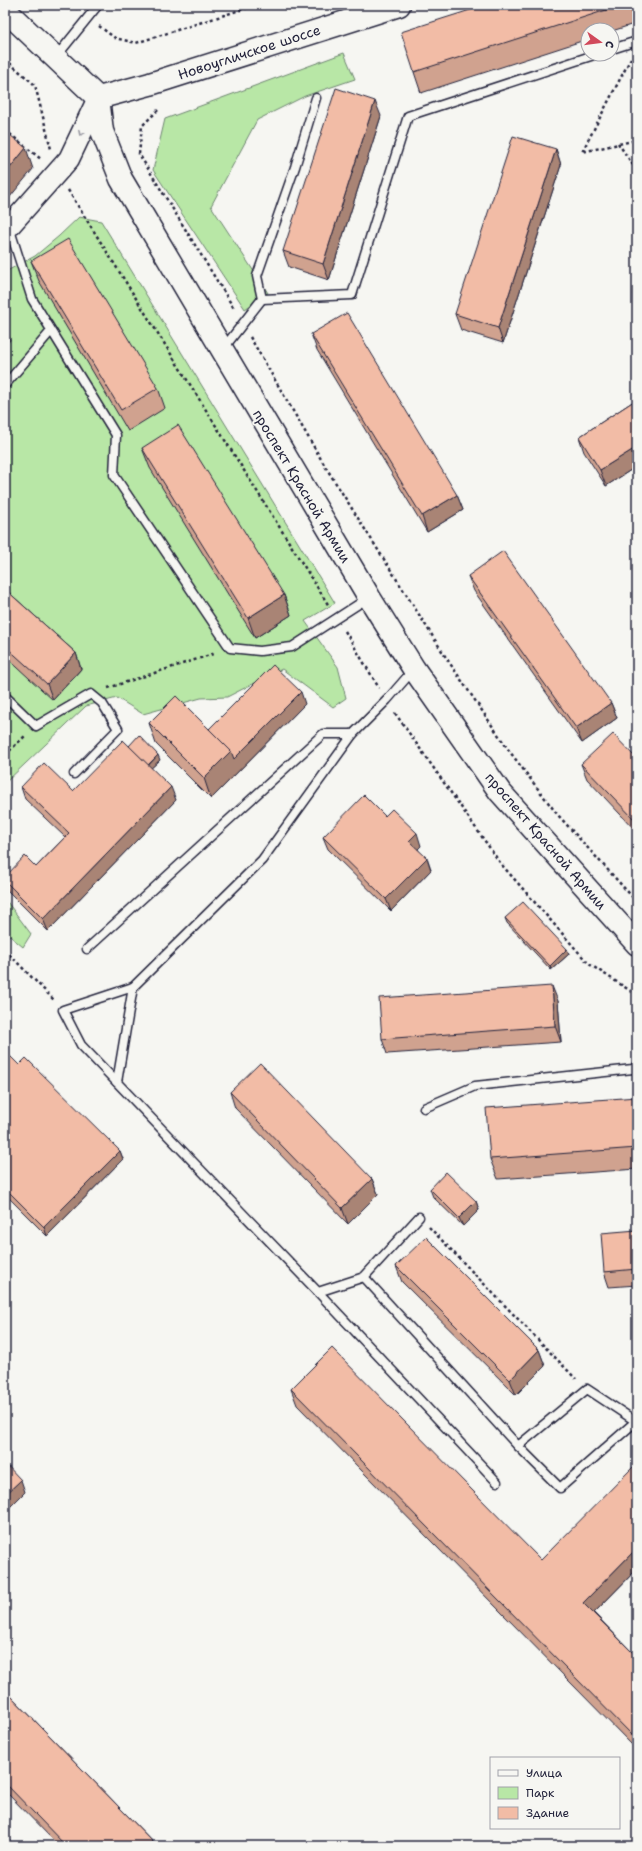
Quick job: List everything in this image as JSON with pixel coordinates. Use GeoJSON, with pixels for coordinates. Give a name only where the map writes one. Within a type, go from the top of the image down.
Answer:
{"type":"FeatureCollection","features":[{"type":"Feature","properties":{"kind":"main road","name":"Новоугличское шоссе"},"geometry":{"type":"LineString","coordinates":[[98,98],[150,84],[399,5]]}},
{"type":"Feature","properties":{"kind":"main road"},"geometry":{"type":"LineString","coordinates":[[5,10],[98,98]]}},
{"type":"Feature","properties":{"kind":"main road","name":"проспект Красной Армии"},"geometry":{"type":"LineString","coordinates":[[98,98],[102,131],[121,179],[369,597],[414,669],[500,792],[637,944]]}},
{"type":"Feature","properties":{"kind":"street"},"geometry":{"type":"LineString","coordinates":[[7,229],[69,159],[98,98]]}},
{"type":"Feature","properties":{"kind":"lane"},"geometry":{"type":"LineString","coordinates":[[56,58],[98,5]]}},
{"type":"Feature","properties":{"kind":"lane"},"geometry":{"type":"LineString","coordinates":[[620,46],[637,41]]}},
{"type":"Feature","properties":{"kind":"lane"},"geometry":{"type":"LineString","coordinates":[[262,299],[352,295],[408,116],[580,60]]}},
{"type":"Feature","properties":{"kind":"lane"},"geometry":{"type":"LineString","coordinates":[[222,351],[262,299],[257,276],[295,167],[316,98]]}},
{"type":"Feature","properties":{"kind":"lane"},"geometry":{"type":"LineString","coordinates":[[7,229],[32,299],[116,435],[114,475],[230,648],[260,651],[292,647],[369,597]]}},
{"type":"Feature","properties":{"kind":"lane"},"geometry":{"type":"LineString","coordinates":[[5,385],[51,331]]}},
{"type":"Feature","properties":{"kind":"lane"},"geometry":{"type":"LineString","coordinates":[[414,669],[387,700],[353,734],[262,860],[133,987],[63,1010],[81,1045],[318,1292],[497,1482]]}},
{"type":"Feature","properties":{"kind":"lane"},"geometry":{"type":"LineString","coordinates":[[5,696],[36,726],[91,694],[102,703],[118,729],[74,774]]}},
{"type":"Feature","properties":{"kind":"lane"},"geometry":{"type":"LineString","coordinates":[[87,949],[323,734],[353,734]]}},
{"type":"Feature","properties":{"kind":"lane"},"geometry":{"type":"LineString","coordinates":[[117,1082],[133,987]]}},
{"type":"Feature","properties":{"kind":"lane"},"geometry":{"type":"LineString","coordinates":[[424,1108],[475,1086],[633,1068],[637,1066]]}},
{"type":"Feature","properties":{"kind":"lane"},"geometry":{"type":"LineString","coordinates":[[318,1292],[364,1277],[419,1217]]}},
{"type":"Feature","properties":{"kind":"lane"},"geometry":{"type":"LineString","coordinates":[[364,1277],[518,1446],[560,1488],[636,1422],[587,1389],[518,1446]]}},
{"type":"Feature","properties":{"kind":"path"},"geometry":{"type":"LineString","coordinates":[[72,5],[115,38],[136,43],[256,5]]}},
{"type":"Feature","properties":{"kind":"path"},"geometry":{"type":"LineString","coordinates":[[634,52],[620,83],[582,152],[637,140]]}},
{"type":"Feature","properties":{"kind":"path"},"geometry":{"type":"LineString","coordinates":[[5,59],[35,85],[57,172],[387,700],[501,864],[589,964],[637,995]]}},
{"type":"Feature","properties":{"kind":"path"},"geometry":{"type":"LineString","coordinates":[[158,110],[142,126],[139,154],[243,324],[325,466],[447,659],[505,745],[557,814],[637,902]]}},
{"type":"Feature","properties":{"kind":"path"},"geometry":{"type":"LineString","coordinates":[[5,130],[57,172]]}},
{"type":"Feature","properties":{"kind":"path"},"geometry":{"type":"LineString","coordinates":[[618,143],[637,171]]}},
{"type":"Feature","properties":{"kind":"path"},"geometry":{"type":"LineString","coordinates":[[91,694],[230,648]]}},
{"type":"Feature","properties":{"kind":"path"},"geometry":{"type":"LineString","coordinates":[[5,755],[36,726]]}},
{"type":"Feature","properties":{"kind":"path"},"geometry":{"type":"LineString","coordinates":[[5,950],[63,1010]]}},
{"type":"Feature","properties":{"kind":"path"},"geometry":{"type":"LineString","coordinates":[[419,1217],[587,1389]]}},
{"type":"Feature","properties":{"kind":"green space"},"geometry":{"type":"Polygon","coordinates":[[[344,53],[355,79],[305,96],[257,120],[211,206],[268,293],[245,309],[153,170],[165,119],[344,53]]]}},
{"type":"Feature","properties":{"kind":"green space"},"geometry":{"type":"Polygon","coordinates":[[[79,217],[101,221],[335,603],[305,621],[338,667],[346,698],[333,707],[282,669],[227,697],[201,698],[143,714],[117,698],[86,706],[5,783],[5,272],[35,256],[79,217]]]}},
{"type":"Feature","properties":{"kind":"green space"},"geometry":{"type":"Polygon","coordinates":[[[5,899],[31,934],[23,947],[5,932],[5,899]]]}},
{"type":"Feature","properties":{"kind":"building"},"geometry":{"type":"Polygon","coordinates":[[[486,5],[622,5],[414,72],[401,32],[486,5]]]}},
{"type":"Feature","properties":{"kind":"building"},"geometry":{"type":"Polygon","coordinates":[[[336,88],[375,101],[323,264],[283,251],[336,88]]]}},
{"type":"Feature","properties":{"kind":"building"},"geometry":{"type":"Polygon","coordinates":[[[5,131],[26,148],[5,174],[5,131]]]}},
{"type":"Feature","properties":{"kind":"building"},"geometry":{"type":"Polygon","coordinates":[[[513,136],[556,149],[498,328],[455,314],[513,136]]]}},
{"type":"Feature","properties":{"kind":"building"},"geometry":{"type":"Polygon","coordinates":[[[68,239],[158,388],[121,410],[31,261],[68,239]]]}},
{"type":"Feature","properties":{"kind":"building"},"geometry":{"type":"Polygon","coordinates":[[[347,313],[457,495],[422,516],[311,334],[347,313]]]}},
{"type":"Feature","properties":{"kind":"building"},"geometry":{"type":"Polygon","coordinates":[[[637,399],[637,447],[600,470],[579,437],[637,399]]]}},
{"type":"Feature","properties":{"kind":"building"},"geometry":{"type":"Polygon","coordinates":[[[178,425],[284,595],[248,618],[142,448],[178,425]]]}},
{"type":"Feature","properties":{"kind":"building"},"geometry":{"type":"Polygon","coordinates":[[[503,551],[611,703],[576,728],[468,576],[503,551]]]}},
{"type":"Feature","properties":{"kind":"building"},"geometry":{"type":"Polygon","coordinates":[[[5,589],[76,653],[47,684],[5,646],[5,589]]]}},
{"type":"Feature","properties":{"kind":"building"},"geometry":{"type":"Polygon","coordinates":[[[273,665],[301,692],[234,759],[231,751],[209,729],[273,665]]]}},
{"type":"Feature","properties":{"kind":"building"},"geometry":{"type":"Polygon","coordinates":[[[176,696],[231,751],[204,778],[149,723],[176,696]]]}},
{"type":"Feature","properties":{"kind":"building"},"geometry":{"type":"Polygon","coordinates":[[[613,734],[637,759],[637,822],[581,764],[613,734]]]}},
{"type":"Feature","properties":{"kind":"building"},"geometry":{"type":"Polygon","coordinates":[[[139,735],[158,755],[148,765],[129,746],[139,735]]]}},
{"type":"Feature","properties":{"kind":"building"},"geometry":{"type":"Polygon","coordinates":[[[123,740],[171,787],[43,919],[5,881],[5,877],[25,856],[36,867],[69,833],[21,787],[44,763],[73,791],[123,740]]]}},
{"type":"Feature","properties":{"kind":"building"},"geometry":{"type":"Polygon","coordinates":[[[364,795],[385,816],[392,809],[417,833],[409,841],[427,858],[386,899],[323,837],[364,795]]]}},
{"type":"Feature","properties":{"kind":"building"},"geometry":{"type":"Polygon","coordinates":[[[523,902],[567,949],[550,966],[505,918],[523,902]]]}},
{"type":"Feature","properties":{"kind":"building"},"geometry":{"type":"Polygon","coordinates":[[[552,986],[555,1026],[382,1039],[379,998],[552,986]]]}},
{"type":"Feature","properties":{"kind":"building"},"geometry":{"type":"Polygon","coordinates":[[[7,1053],[19,1065],[26,1058],[120,1151],[44,1227],[5,1188],[5,1055],[7,1053]]]}},
{"type":"Feature","properties":{"kind":"building"},"geometry":{"type":"Polygon","coordinates":[[[260,1063],[372,1179],[342,1208],[230,1092],[260,1063]]]}},
{"type":"Feature","properties":{"kind":"building"},"geometry":{"type":"Polygon","coordinates":[[[637,1097],[637,1148],[490,1159],[486,1108],[637,1097]]]}},
{"type":"Feature","properties":{"kind":"building"},"geometry":{"type":"Polygon","coordinates":[[[446,1172],[476,1201],[459,1218],[430,1189],[446,1172]]]}},
{"type":"Feature","properties":{"kind":"building"},"geometry":{"type":"Polygon","coordinates":[[[637,1230],[637,1269],[604,1272],[601,1233],[637,1230]]]}},
{"type":"Feature","properties":{"kind":"building"},"geometry":{"type":"Polygon","coordinates":[[[426,1237],[539,1350],[510,1380],[396,1266],[426,1237]]]}},
{"type":"Feature","properties":{"kind":"building"},"geometry":{"type":"Polygon","coordinates":[[[332,1348],[541,1560],[637,1463],[637,1548],[583,1603],[637,1657],[637,1740],[291,1389],[332,1348]]]}},
{"type":"Feature","properties":{"kind":"building"},"geometry":{"type":"Polygon","coordinates":[[[5,1463],[21,1480],[5,1495],[5,1463]]]}},
{"type":"Feature","properties":{"kind":"building"},"geometry":{"type":"Polygon","coordinates":[[[5,1690],[157,1846],[66,1846],[5,1783],[5,1690]]]}}]}
